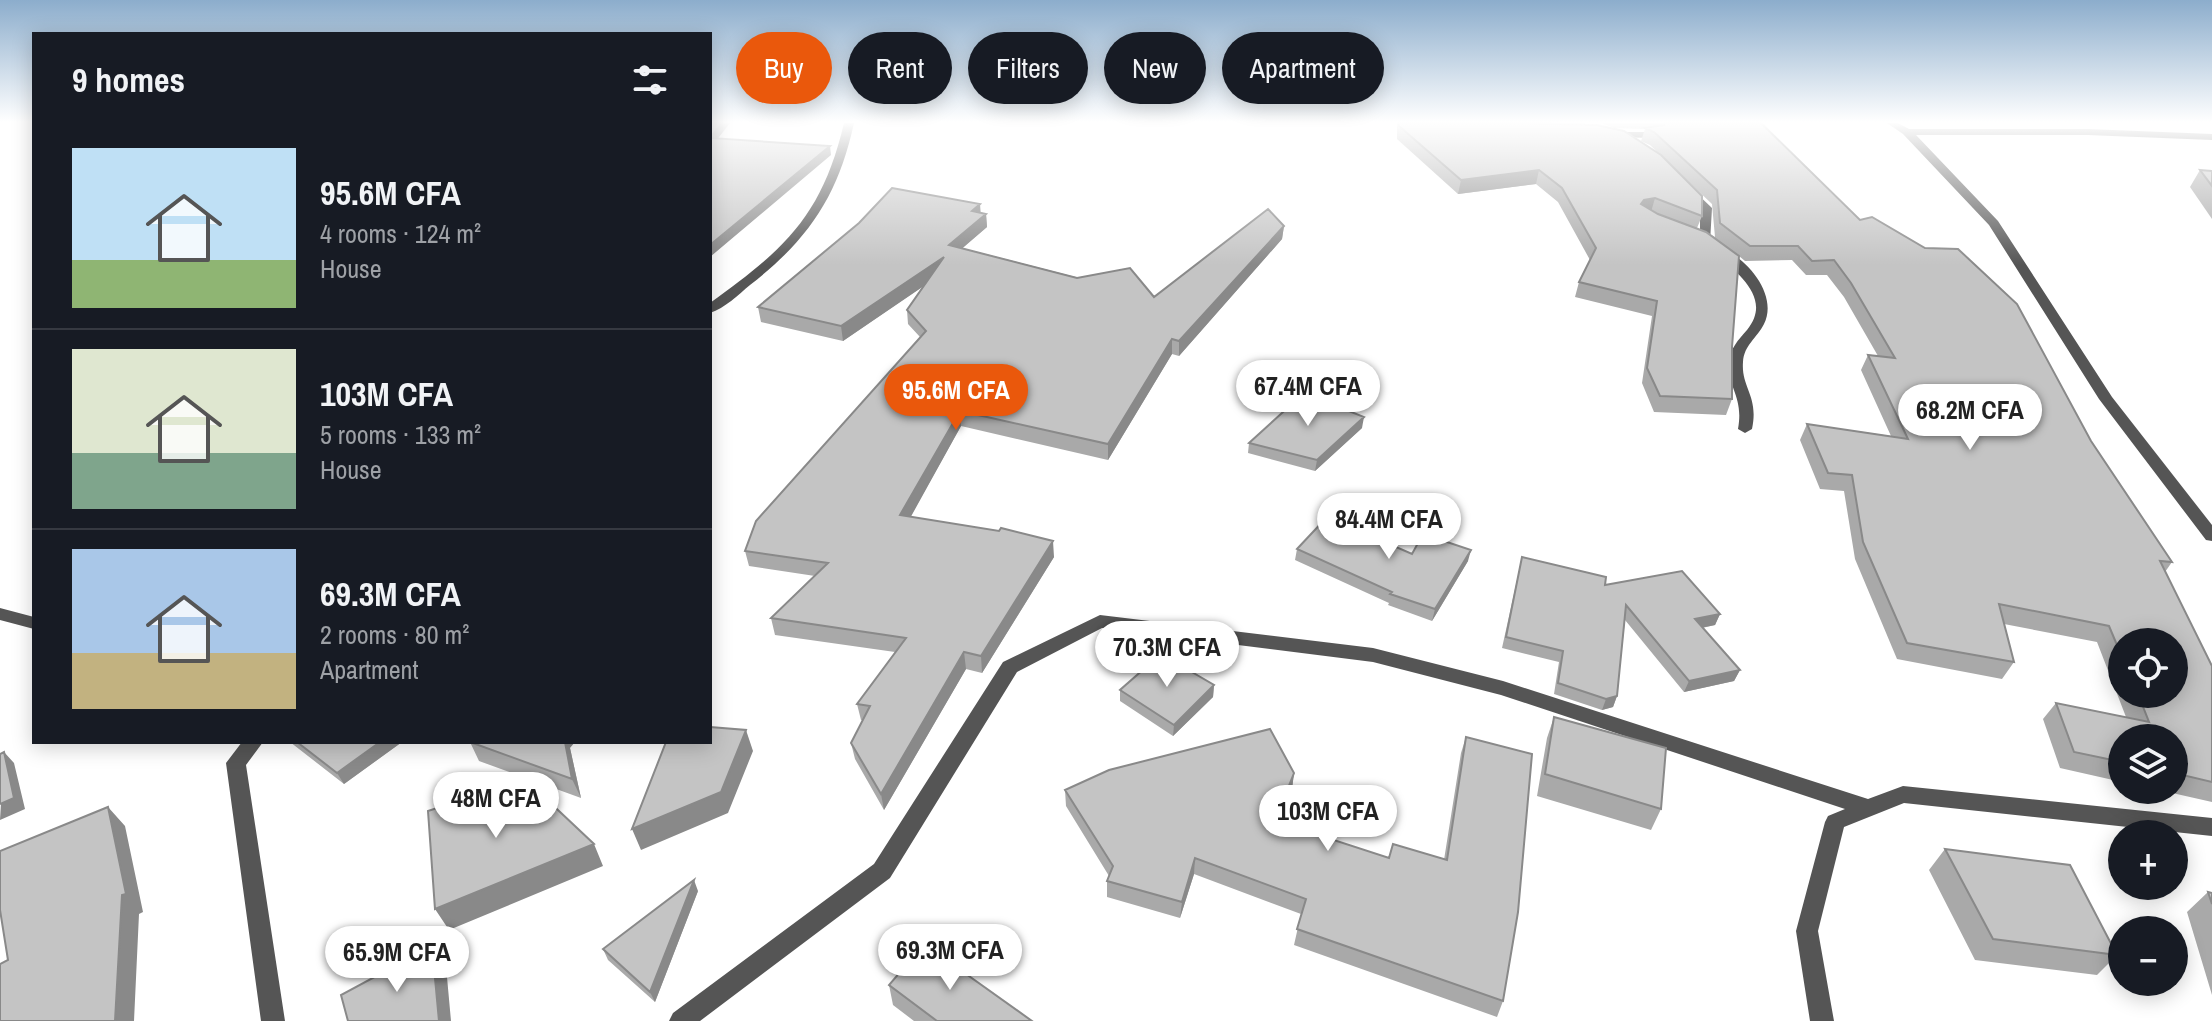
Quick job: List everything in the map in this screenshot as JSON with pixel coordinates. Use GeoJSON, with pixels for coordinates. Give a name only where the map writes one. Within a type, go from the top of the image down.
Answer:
{"type":"FeatureCollection","features":[{"type":"Feature","properties":{"kind":"street"},"geometry":{"type":"LineString","coordinates":[[712,307],[783,254],[819,210],[837,171]]}},
{"type":"Feature","properties":{"kind":"street"},"geometry":{"type":"LineString","coordinates":[[1944,171],[1994,223],[2106,399],[2212,536]]}},
{"type":"Feature","properties":{"kind":"street"},"geometry":{"type":"LineString","coordinates":[[1675,178],[1706,208],[1706,240]]}},
{"type":"Feature","properties":{"kind":"street"},"geometry":{"type":"LineString","coordinates":[[1688,231],[1706,240],[1751,277],[1759,292],[1763,310],[1757,324],[1739,346],[1735,364],[1737,384],[1748,408],[1745,429]]}},
{"type":"Feature","properties":{"kind":"street"},"geometry":{"type":"LineString","coordinates":[[0,614],[32,622]]}},
{"type":"Feature","properties":{"kind":"street"},"geometry":{"type":"LineString","coordinates":[[681,1021],[882,871],[1010,667],[1100,621],[1373,655],[1503,688],[1868,808]]}},
{"type":"Feature","properties":{"kind":"street"},"geometry":{"type":"LineString","coordinates":[[251,744],[236,763],[273,1021]]}},
{"type":"Feature","properties":{"kind":"street"},"geometry":{"type":"LineString","coordinates":[[1822,1021],[1807,931],[1835,822],[1903,794],[2212,827]]}},
{"type":"Feature","properties":{"kind":"building"},"geometry":{"type":"Polygon","coordinates":[[[712,171],[800,171],[712,243],[712,171]]]}},
{"type":"Feature","properties":{"kind":"building"},"geometry":{"type":"Polygon","coordinates":[[[1450,171],[1534,171],[1461,180],[1450,171]]]}},
{"type":"Feature","properties":{"kind":"building"},"geometry":{"type":"Polygon","coordinates":[[[1540,171],[1677,171],[1702,196],[1702,216],[1655,198],[1644,200],[1641,204],[1658,214],[1706,232],[1739,256],[1732,347],[1732,399],[1660,396],[1647,368],[1657,301],[1579,282],[1596,248],[1562,188],[1540,171]]]}},
{"type":"Feature","properties":{"kind":"building"},"geometry":{"type":"Polygon","coordinates":[[[1696,171],[1810,171],[1860,220],[1872,217],[1925,248],[1958,249],[2017,304],[2091,441],[2172,562],[2160,561],[2212,666],[2212,782],[2188,776],[2188,724],[2108,724],[2108,759],[2074,752],[2056,703],[2149,722],[2144,708],[2188,708],[2188,628],[2110,628],[1999,604],[2014,662],[1907,643],[1863,542],[1852,475],[1828,473],[1807,424],[1908,439],[1868,355],[1895,358],[1834,260],[1812,261],[1798,246],[1750,246],[1720,223],[1717,190],[1696,171]]]}},
{"type":"Feature","properties":{"kind":"building"},"geometry":{"type":"Polygon","coordinates":[[[2200,171],[2212,171],[2212,186],[2200,171]]]}},
{"type":"Feature","properties":{"kind":"building"},"geometry":{"type":"Polygon","coordinates":[[[892,188],[980,204],[972,211],[986,214],[949,245],[1077,278],[1130,268],[1154,297],[1268,209],[1284,226],[1179,341],[1172,339],[1108,444],[960,411],[900,515],[999,531],[1001,528],[1053,541],[981,656],[964,652],[881,794],[851,743],[870,706],[857,704],[906,638],[771,618],[828,563],[745,551],[756,521],[926,331],[907,310],[944,257],[841,326],[758,307],[859,223],[892,188]]]}},
{"type":"Feature","properties":{"kind":"building"},"geometry":{"type":"Polygon","coordinates":[[[1304,393],[1364,417],[1317,460],[1249,443],[1304,393]]]}},
{"type":"Feature","properties":{"kind":"building"},"geometry":{"type":"Polygon","coordinates":[[[1327,517],[1412,554],[1423,534],[1471,550],[1435,609],[1390,594],[1392,592],[1297,549],[1327,517]]]}},
{"type":"Feature","properties":{"kind":"building"},"geometry":{"type":"Polygon","coordinates":[[[1522,557],[1606,577],[1605,585],[1682,571],[1720,614],[1695,619],[1740,670],[1689,681],[1626,605],[1617,696],[1606,699],[1558,683],[1563,651],[1506,637],[1522,557]]]}},
{"type":"Feature","properties":{"kind":"building"},"geometry":{"type":"Polygon","coordinates":[[[1161,654],[1214,685],[1174,725],[1120,690],[1161,654]]]}},
{"type":"Feature","properties":{"kind":"building"},"geometry":{"type":"Polygon","coordinates":[[[1554,717],[1666,748],[1661,809],[1545,774],[1554,717]]]}},
{"type":"Feature","properties":{"kind":"building"},"geometry":{"type":"Polygon","coordinates":[[[712,727],[746,730],[721,792],[632,829],[665,744],[712,744],[712,727]]]}},
{"type":"Feature","properties":{"kind":"building"},"geometry":{"type":"Polygon","coordinates":[[[1270,729],[1294,773],[1275,821],[1389,858],[1393,844],[1447,860],[1466,737],[1532,754],[1518,912],[1503,1001],[1297,929],[1306,899],[1195,858],[1182,902],[1107,881],[1113,866],[1065,790],[1109,770],[1270,729]]]}},
{"type":"Feature","properties":{"kind":"building"},"geometry":{"type":"Polygon","coordinates":[[[300,744],[377,744],[337,773],[300,744]]]}},
{"type":"Feature","properties":{"kind":"building"},"geometry":{"type":"Polygon","coordinates":[[[476,744],[565,744],[572,779],[476,744]]]}},
{"type":"Feature","properties":{"kind":"building"},"geometry":{"type":"Polygon","coordinates":[[[4,752],[14,798],[0,804],[0,754],[4,752]]]}},
{"type":"Feature","properties":{"kind":"building"},"geometry":{"type":"Polygon","coordinates":[[[525,779],[594,844],[435,909],[428,811],[525,779]]]}},
{"type":"Feature","properties":{"kind":"building"},"geometry":{"type":"Polygon","coordinates":[[[108,807],[126,894],[122,895],[115,1021],[0,1021],[0,964],[8,960],[0,910],[0,851],[108,807]]]}},
{"type":"Feature","properties":{"kind":"building"},"geometry":{"type":"Polygon","coordinates":[[[1945,849],[2070,865],[2108,938],[2108,954],[1993,939],[1945,849]]]}},
{"type":"Feature","properties":{"kind":"building"},"geometry":{"type":"Polygon","coordinates":[[[694,880],[650,992],[603,949],[694,880]]]}},
{"type":"Feature","properties":{"kind":"building"},"geometry":{"type":"Polygon","coordinates":[[[924,944],[1032,1021],[937,1021],[889,985],[924,944]]]}},
{"type":"Feature","properties":{"kind":"building"},"geometry":{"type":"Polygon","coordinates":[[[432,946],[439,1021],[348,1021],[341,995],[432,946]]]}}]}
